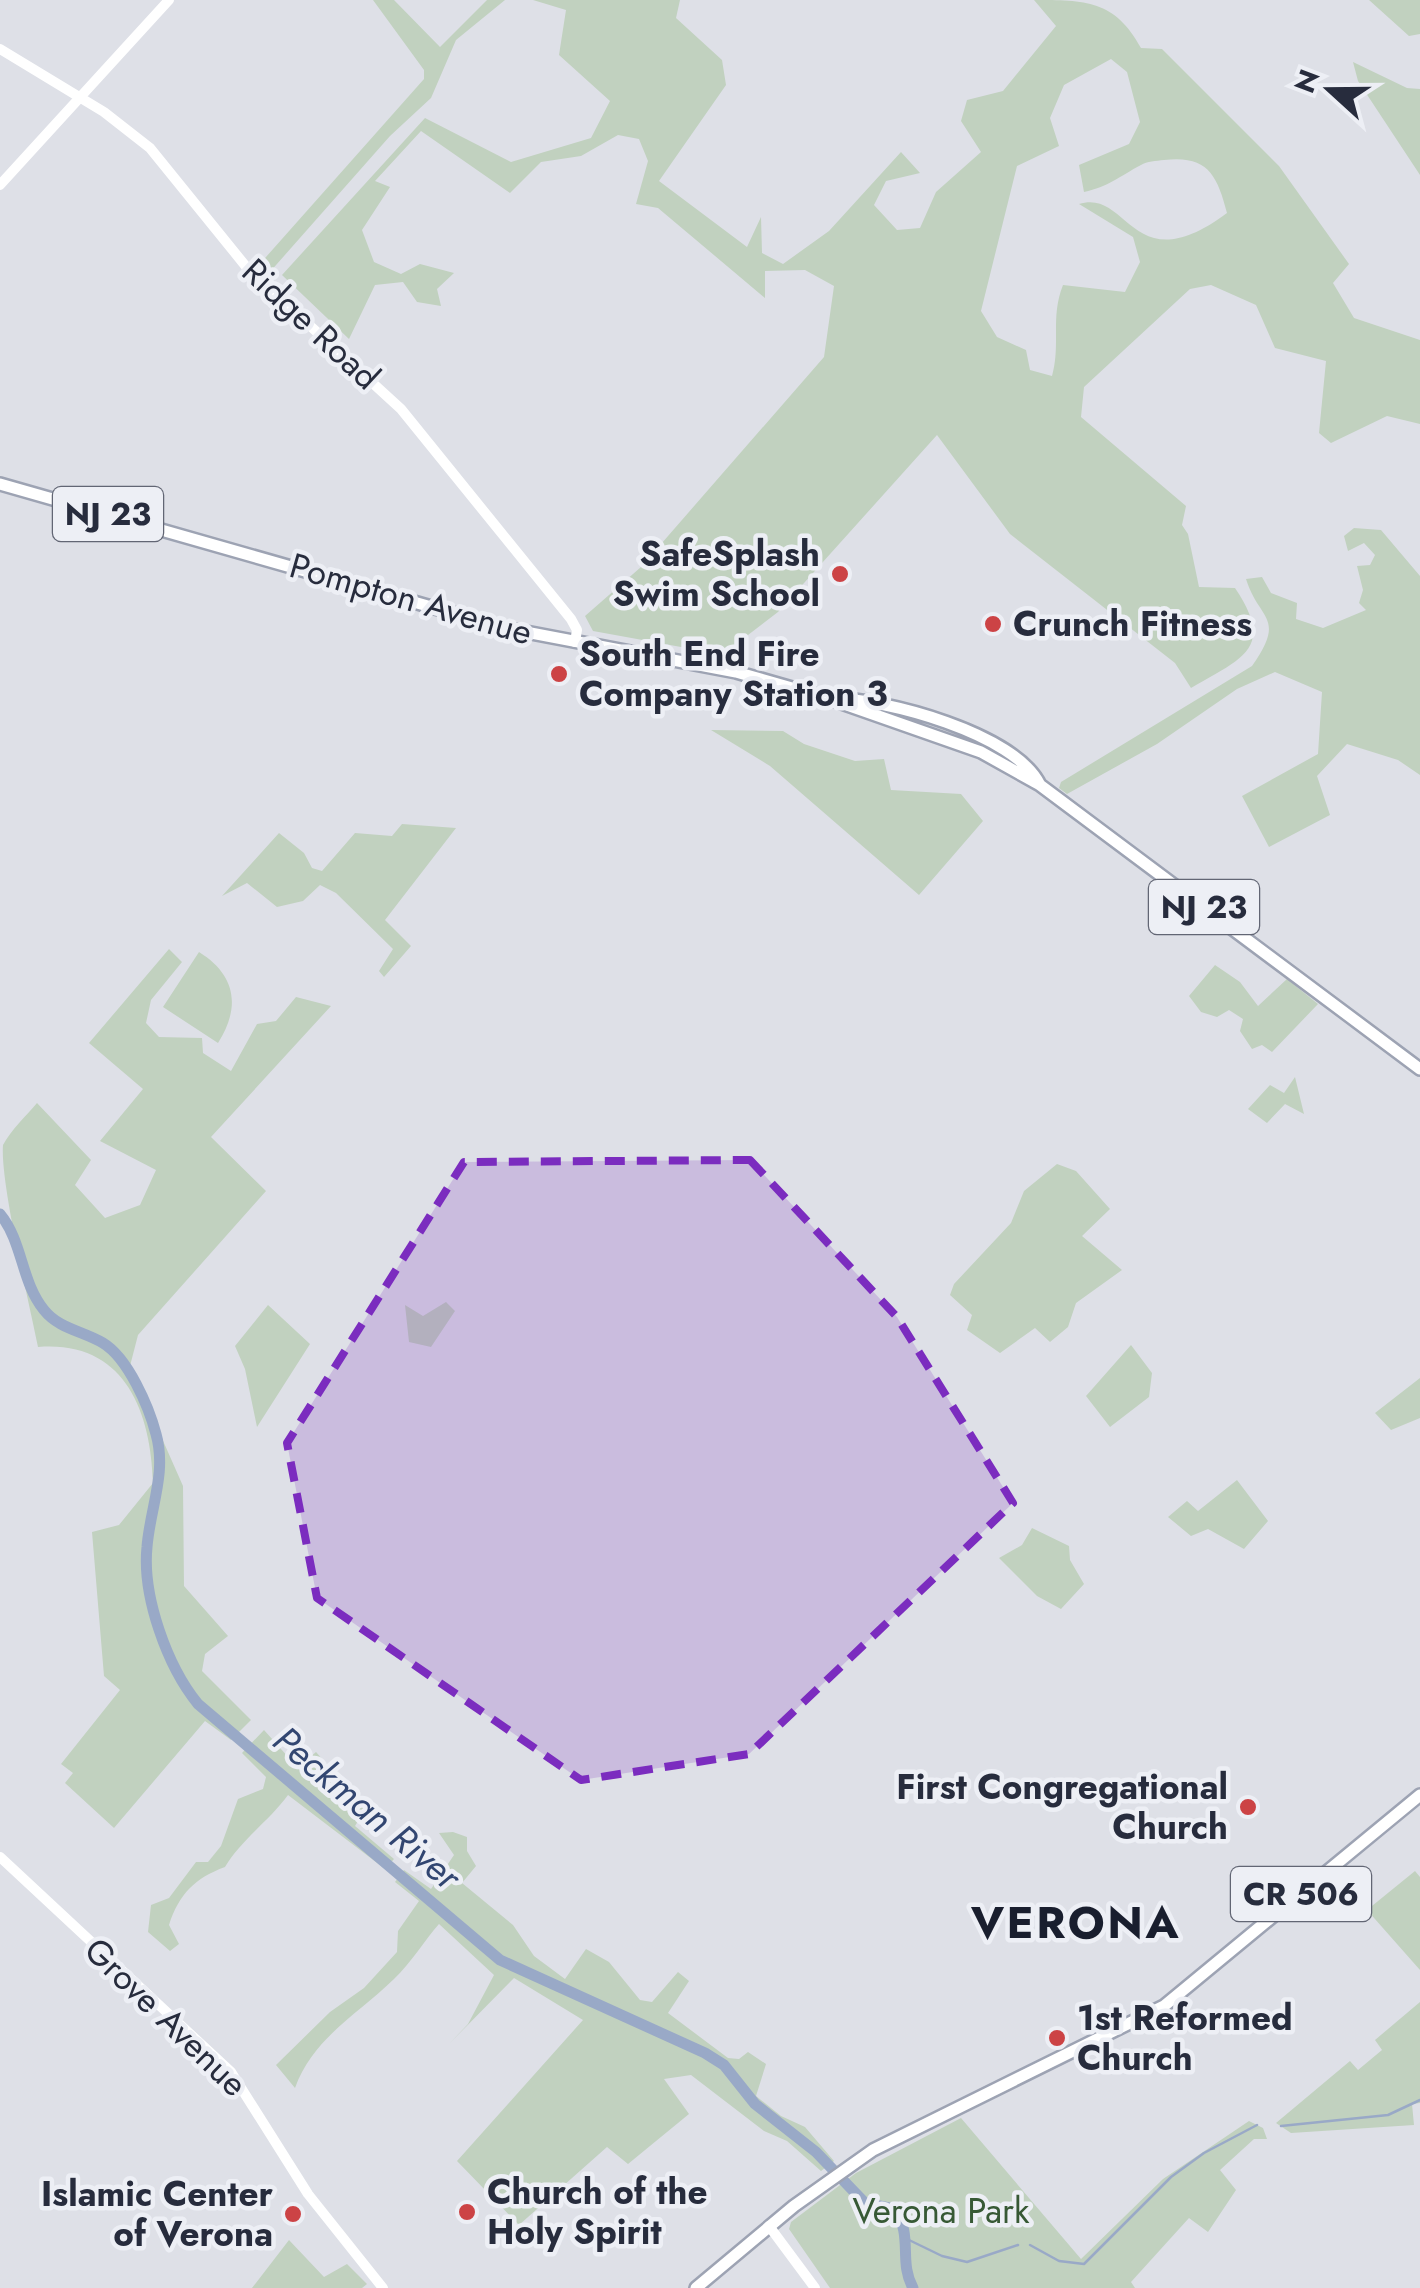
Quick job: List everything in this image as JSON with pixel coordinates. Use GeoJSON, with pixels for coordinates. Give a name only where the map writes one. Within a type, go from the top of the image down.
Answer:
{"type":"FeatureCollection","features":[{"type":"Feature","properties":{"kind":"main road"},"geometry":{"type":"LineString","coordinates":[[0,185],[169,0]]}},
{"type":"Feature","properties":{"kind":"main road","name":"Ridge Road"},"geometry":{"type":"LineString","coordinates":[[0,49],[80,97],[150,148],[248,270],[401,408],[571,618],[577,630],[575,642]]}},
{"type":"Feature","properties":{"kind":"main road","name":"Pompton Avenue"},"geometry":{"type":"LineString","coordinates":[[0,484],[504,628],[736,672],[827,698],[981,752],[1040,785],[1420,1070]]}},
{"type":"Feature","properties":{"kind":"main road","name":"CR 506"},"geometry":{"type":"LineString","coordinates":[[696,2288],[829,2180],[910,2129],[1118,2033],[1164,2006],[1420,1796]]}},
{"type":"Feature","properties":{"kind":"main road","name":"Grove Avenue"},"geometry":{"type":"LineString","coordinates":[[0,1858],[231,2072],[308,2194],[382,2288]]}},
{"type":"Feature","properties":{"kind":"main road"},"geometry":{"type":"LineString","coordinates":[[769,2226],[814,2288]]}},
{"type":"Feature","properties":{"kind":"highlighted area"},"geometry":{"type":"Polygon","coordinates":[[[750,1160],[897,1317],[1013,1503],[749,1754],[581,1780],[317,1598],[287,1443],[464,1162],[750,1160]]]}},
{"type":"Feature","properties":{"kind":"green space"},"geometry":{"type":"Polygon","coordinates":[[[373,0],[394,0],[440,47],[487,0],[505,0],[456,40],[431,98],[390,136],[269,273],[258,266],[424,79],[424,70],[373,0]]]}},
{"type":"Feature","properties":{"kind":"green space"},"geometry":{"type":"Polygon","coordinates":[[[533,0],[680,0],[676,18],[722,60],[726,85],[659,181],[747,247],[761,217],[762,253],[783,264],[829,231],[901,152],[920,173],[886,181],[874,205],[897,230],[920,228],[936,192],[981,152],[961,121],[967,100],[1003,91],[1056,26],[1034,0],[1097,6],[1120,20],[1141,48],[1162,49],[1279,166],[1349,264],[1333,283],[1354,318],[1420,340],[1420,424],[1387,416],[1331,443],[1319,433],[1326,361],[1275,348],[1256,305],[1211,285],[1190,289],[1084,387],[1081,417],[1186,506],[1182,525],[1188,534],[1199,587],[1235,588],[1253,625],[1248,650],[1191,688],[1175,663],[1010,534],[937,435],[778,612],[748,635],[736,657],[593,631],[585,616],[641,567],[824,357],[834,286],[805,270],[765,271],[765,298],[658,208],[636,204],[648,161],[639,139],[618,135],[581,156],[541,162],[510,193],[421,131],[375,181],[390,187],[362,230],[374,262],[401,274],[420,264],[454,273],[437,289],[441,306],[417,302],[403,282],[375,285],[349,339],[282,275],[425,118],[511,162],[591,138],[610,101],[559,55],[566,10],[533,0]],[[1111,59],[1064,85],[1050,118],[1059,146],[1017,166],[981,311],[997,337],[1026,350],[1030,370],[1052,376],[1057,308],[1063,285],[1125,292],[1140,262],[1133,237],[1079,204],[1096,203],[1152,237],[1171,239],[1195,232],[1227,213],[1208,170],[1179,159],[1146,163],[1084,192],[1079,165],[1129,144],[1140,122],[1127,72],[1111,59]]]}},
{"type":"Feature","properties":{"kind":"green space"},"geometry":{"type":"Polygon","coordinates":[[[1369,0],[1420,0],[1420,34],[1409,36],[1369,0]]]}},
{"type":"Feature","properties":{"kind":"green space"},"geometry":{"type":"Polygon","coordinates":[[[1353,62],[1407,88],[1420,89],[1420,175],[1358,81],[1353,62]]]}},
{"type":"Feature","properties":{"kind":"green space"},"geometry":{"type":"Polygon","coordinates":[[[1354,528],[1381,530],[1420,576],[1420,775],[1398,760],[1347,744],[1317,776],[1330,815],[1269,847],[1242,796],[1318,754],[1322,692],[1275,672],[1237,689],[1157,744],[1067,794],[1059,788],[1061,782],[1252,666],[1269,628],[1246,579],[1262,577],[1271,593],[1297,603],[1296,619],[1323,628],[1366,610],[1359,603],[1363,590],[1357,566],[1370,565],[1375,555],[1364,543],[1348,551],[1344,536],[1354,528]]]}},
{"type":"Feature","properties":{"kind":"green space"},"geometry":{"type":"Polygon","coordinates":[[[711,730],[783,731],[804,744],[855,761],[884,759],[891,790],[961,794],[983,821],[919,895],[770,766],[711,730]]]}},
{"type":"Feature","properties":{"kind":"green space"},"geometry":{"type":"Polygon","coordinates":[[[402,824],[456,828],[385,920],[411,946],[384,977],[379,971],[393,949],[336,893],[320,885],[303,901],[277,907],[247,883],[222,896],[279,833],[304,853],[312,868],[322,871],[355,833],[392,836],[402,824]]]}},
{"type":"Feature","properties":{"kind":"green space"},"geometry":{"type":"Polygon","coordinates":[[[169,949],[182,962],[151,1000],[146,1023],[159,1037],[202,1038],[203,1053],[231,1071],[257,1024],[276,1021],[296,997],[331,1006],[211,1137],[266,1191],[138,1335],[130,1366],[183,1486],[184,1586],[228,1636],[205,1654],[202,1671],[251,1720],[231,1740],[205,1721],[114,1828],[65,1783],[73,1773],[61,1764],[120,1690],[104,1676],[92,1532],[119,1525],[153,1483],[151,1456],[138,1406],[111,1367],[92,1355],[67,1348],[38,1347],[10,1213],[3,1145],[37,1103],[91,1160],[75,1185],[105,1218],[140,1205],[156,1170],[100,1141],[143,1089],[89,1043],[169,949]]]}},
{"type":"Feature","properties":{"kind":"green space"},"geometry":{"type":"Polygon","coordinates":[[[199,952],[221,971],[231,993],[230,1017],[218,1043],[163,1007],[199,952]]]}},
{"type":"Feature","properties":{"kind":"green space"},"geometry":{"type":"Polygon","coordinates":[[[1215,965],[1240,982],[1258,1006],[1287,979],[1318,1004],[1272,1052],[1262,1045],[1252,1049],[1240,1031],[1243,1019],[1229,1010],[1217,1017],[1201,1012],[1189,996],[1215,965]]]}},
{"type":"Feature","properties":{"kind":"green space"},"geometry":{"type":"Polygon","coordinates":[[[1295,1077],[1304,1114],[1285,1104],[1267,1123],[1248,1109],[1270,1085],[1284,1093],[1295,1077]]]}},
{"type":"Feature","properties":{"kind":"green space"},"geometry":{"type":"Polygon","coordinates":[[[1057,1164],[1076,1171],[1110,1209],[1082,1236],[1122,1270],[1076,1303],[1068,1327],[1050,1342],[1035,1328],[1000,1353],[967,1330],[972,1315],[950,1295],[954,1284],[1011,1223],[1024,1191],[1057,1164]]]}},
{"type":"Feature","properties":{"kind":"green space"},"geometry":{"type":"Polygon","coordinates":[[[446,1302],[455,1311],[431,1347],[409,1342],[405,1305],[423,1316],[446,1302]]]}},
{"type":"Feature","properties":{"kind":"green space"},"geometry":{"type":"Polygon","coordinates":[[[268,1305],[310,1344],[257,1427],[245,1369],[235,1346],[268,1305]]]}},
{"type":"Feature","properties":{"kind":"green space"},"geometry":{"type":"Polygon","coordinates":[[[1131,1345],[1152,1373],[1149,1397],[1110,1427],[1086,1396],[1131,1345]]]}},
{"type":"Feature","properties":{"kind":"green space"},"geometry":{"type":"Polygon","coordinates":[[[1420,1378],[1420,1418],[1391,1430],[1375,1413],[1420,1378]]]}},
{"type":"Feature","properties":{"kind":"green space"},"geometry":{"type":"Polygon","coordinates":[[[1237,1480],[1268,1521],[1244,1549],[1208,1529],[1191,1536],[1168,1517],[1187,1501],[1198,1511],[1237,1480]]]}},
{"type":"Feature","properties":{"kind":"green space"},"geometry":{"type":"Polygon","coordinates":[[[1032,1528],[1069,1546],[1070,1560],[1084,1584],[1061,1609],[1037,1596],[999,1558],[1022,1545],[1032,1528]]]}},
{"type":"Feature","properties":{"kind":"green space"},"geometry":{"type":"Polygon","coordinates":[[[264,1730],[298,1768],[316,1752],[366,1808],[355,1826],[394,1859],[385,1869],[288,1795],[225,1867],[205,1876],[183,1896],[169,1925],[179,1944],[170,1951],[148,1932],[151,1905],[169,1898],[196,1862],[208,1862],[221,1846],[238,1799],[263,1789],[266,1777],[242,1753],[264,1730]]]}},
{"type":"Feature","properties":{"kind":"green space"},"geometry":{"type":"Polygon","coordinates":[[[439,1833],[467,1837],[467,1851],[476,1866],[462,1883],[513,1925],[534,1956],[565,1979],[586,1949],[609,1962],[640,2000],[652,2002],[678,1972],[689,1981],[668,2013],[728,2058],[739,2059],[748,2052],[766,2064],[756,2096],[781,2116],[805,2127],[834,2161],[821,2171],[787,2141],[764,2131],[691,2075],[664,2079],[689,2114],[628,2164],[607,2147],[519,2225],[457,2161],[583,2020],[514,1978],[450,2043],[468,2024],[494,1975],[439,1924],[400,1973],[324,2041],[295,2088],[276,2065],[330,2012],[364,1988],[397,1952],[398,1931],[419,1901],[395,1882],[404,1870],[431,1889],[454,1855],[439,1833]]]}},
{"type":"Feature","properties":{"kind":"green space"},"geometry":{"type":"Polygon","coordinates":[[[1415,1871],[1420,1877],[1420,1970],[1367,1910],[1415,1871]]]}},
{"type":"Feature","properties":{"kind":"green space"},"geometry":{"type":"Polygon","coordinates":[[[1420,2002],[1420,2103],[1412,2104],[1414,2125],[1291,2133],[1276,2123],[1350,2061],[1358,2070],[1382,2050],[1375,2040],[1420,2002]]]}},
{"type":"Feature","properties":{"kind":"green space","name":"Verona Park"},"geometry":{"type":"Polygon","coordinates":[[[961,2118],[1081,2259],[1163,2179],[1249,2121],[1263,2128],[1267,2139],[1254,2139],[1220,2170],[1236,2190],[1208,2232],[1189,2218],[1131,2282],[1135,2288],[830,2288],[789,2229],[791,2222],[856,2173],[961,2118]]]}},
{"type":"Feature","properties":{"kind":"green space"},"geometry":{"type":"Polygon","coordinates":[[[289,2240],[324,2277],[347,2264],[367,2284],[362,2288],[252,2288],[289,2240]]]}},
{"type":"Feature","properties":{"kind":"waterway","name":"Peckman River"},"geometry":{"type":"LineString","coordinates":[[0,1214],[44,1310],[112,1350],[129,1371],[148,1410],[160,1463],[147,1547],[148,1587],[167,1651],[198,1704],[500,1960],[724,2065],[755,2104],[816,2152],[865,2203],[894,2209],[903,2229],[913,2288]]}},
{"type":"Feature","properties":{"kind":"waterway"},"geometry":{"type":"LineString","coordinates":[[1281,2126],[1388,2115],[1420,2100]]}},
{"type":"Feature","properties":{"kind":"waterway"},"geometry":{"type":"LineString","coordinates":[[1030,2245],[1059,2261],[1084,2264],[1171,2177],[1204,2153],[1257,2125]]}},
{"type":"Feature","properties":{"kind":"waterway"},"geometry":{"type":"LineString","coordinates":[[907,2239],[942,2256],[967,2262],[1018,2245]]}},
{"type":"Feature","properties":{"kind":"place","name":"SafeSplash Swim School"},"geometry":{"type":"Point","coordinates":[840,574]}},
{"type":"Feature","properties":{"kind":"place","name":"Crunch Fitness"},"geometry":{"type":"Point","coordinates":[993,624]}},
{"type":"Feature","properties":{"kind":"place","name":"South End Fire Company Station 3"},"geometry":{"type":"Point","coordinates":[559,674]}},
{"type":"Feature","properties":{"kind":"place","name":"First Congregational Church"},"geometry":{"type":"Point","coordinates":[1248,1807]}},
{"type":"Feature","properties":{"kind":"place","name":"1st Reformed Church"},"geometry":{"type":"Point","coordinates":[1057,2038]}},
{"type":"Feature","properties":{"kind":"place","name":"Church of the Holy Spirit"},"geometry":{"type":"Point","coordinates":[467,2212]}},
{"type":"Feature","properties":{"kind":"place","name":"Islamic Center of Verona"},"geometry":{"type":"Point","coordinates":[293,2214]}},
{"type":"Feature","properties":{"kind":"district","name":"VERONA"},"geometry":{"type":"Point","coordinates":[1076,1922]}}]}
